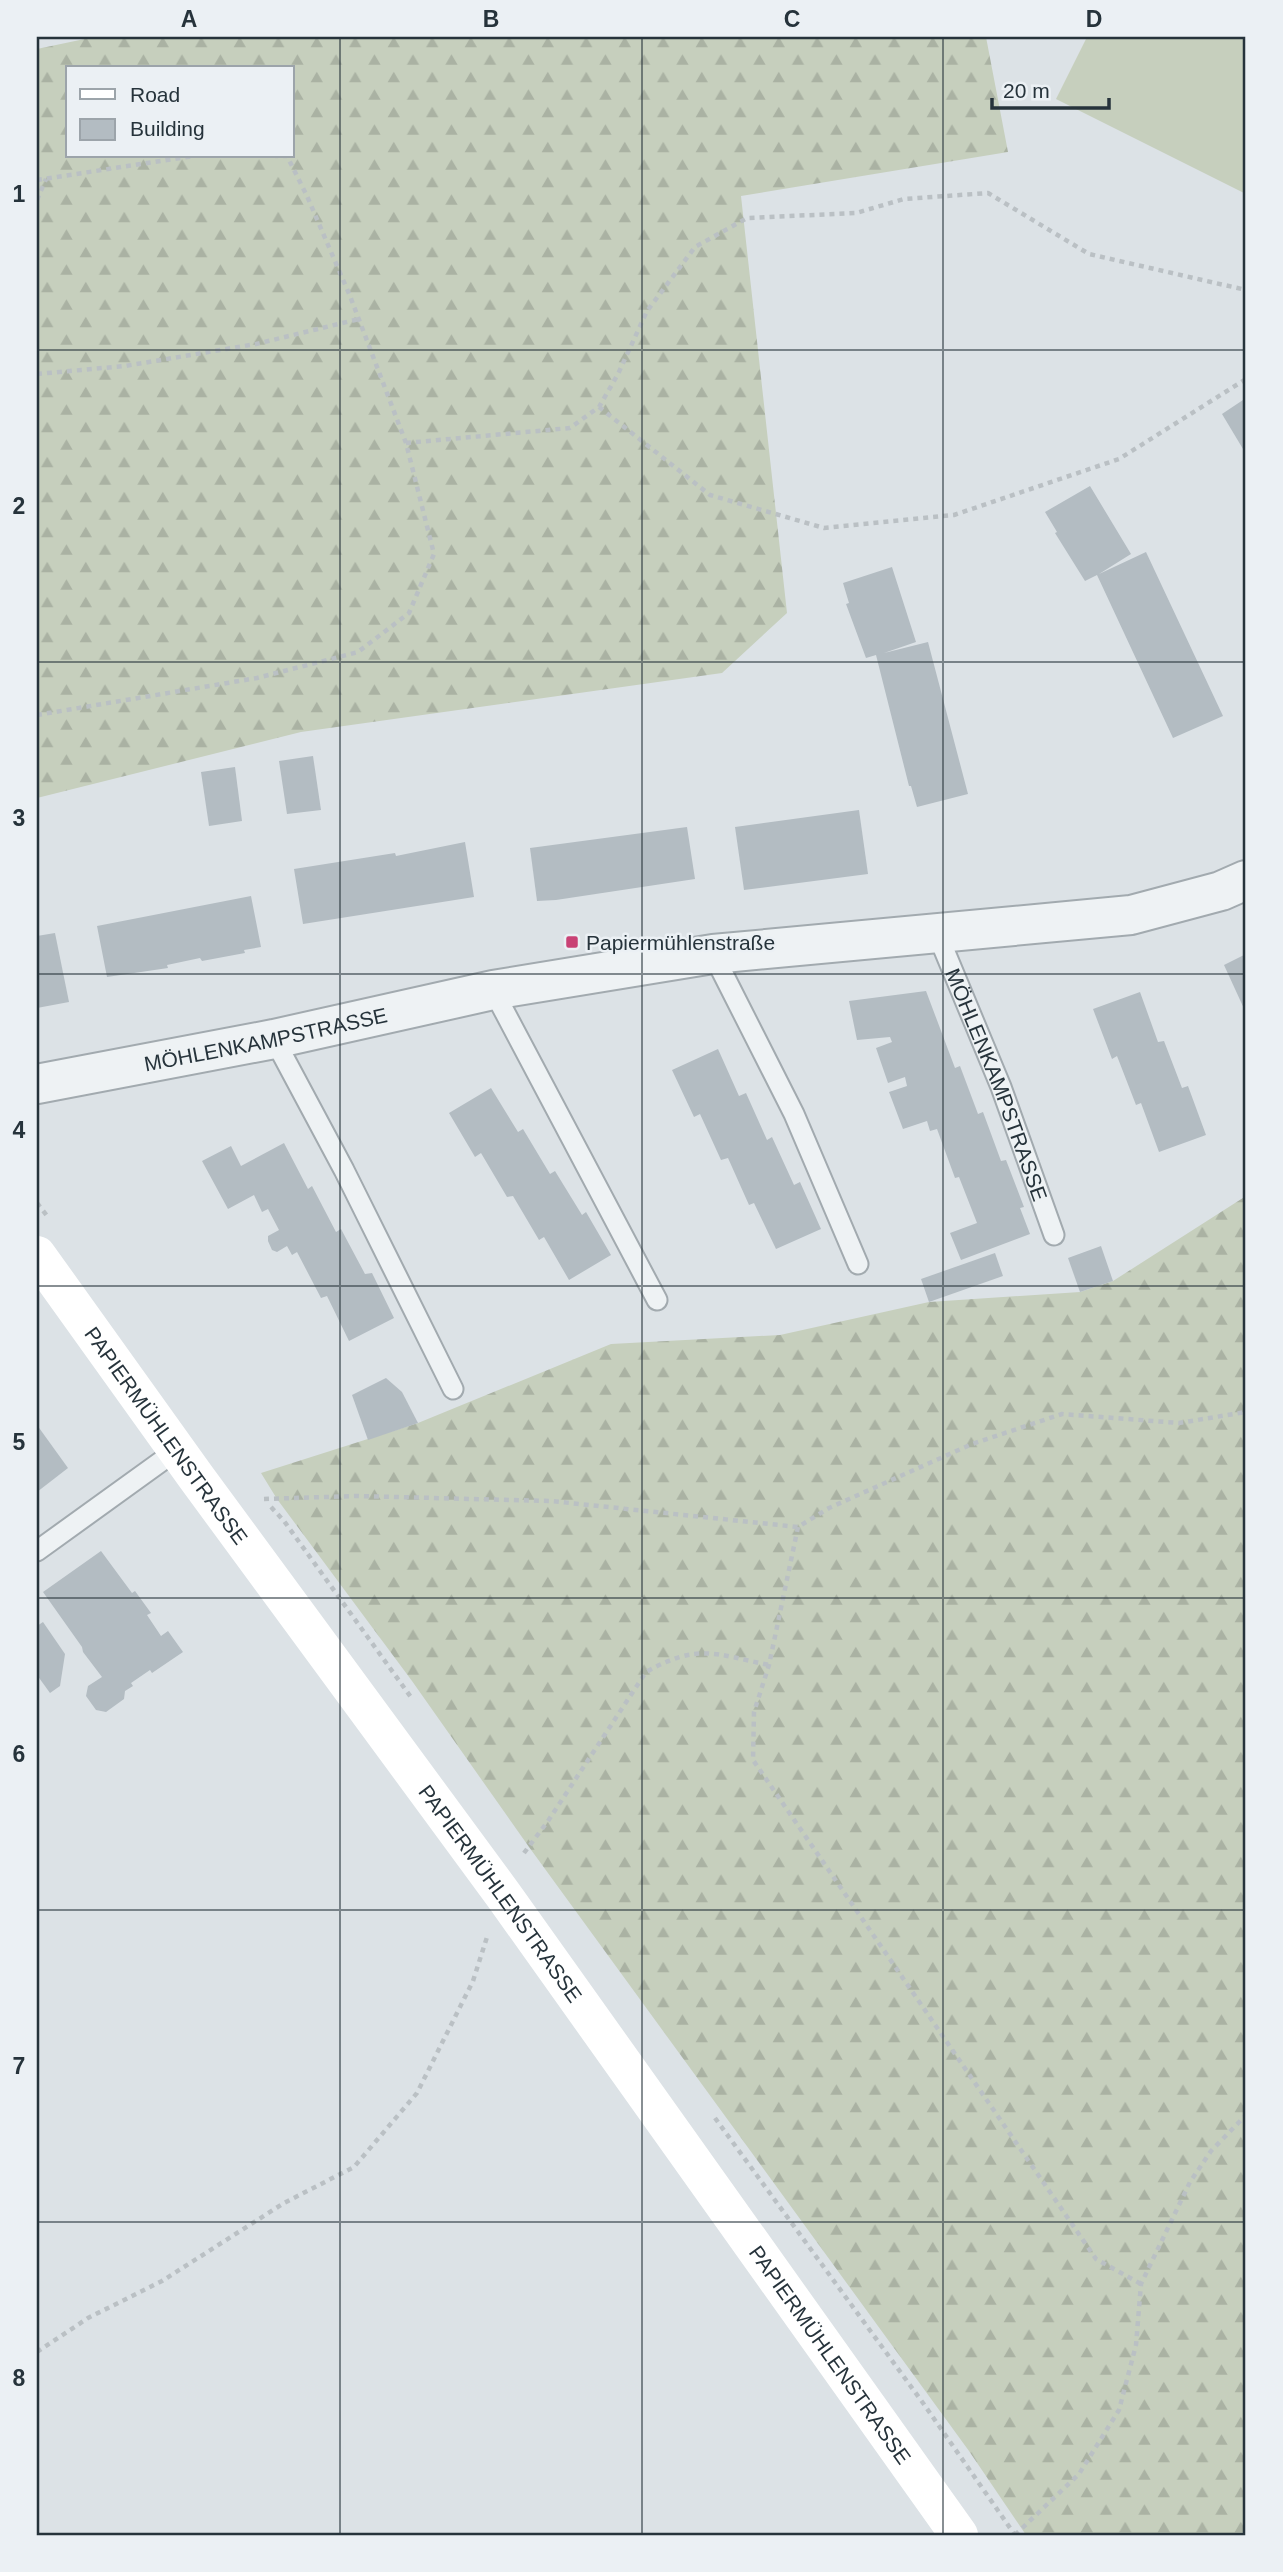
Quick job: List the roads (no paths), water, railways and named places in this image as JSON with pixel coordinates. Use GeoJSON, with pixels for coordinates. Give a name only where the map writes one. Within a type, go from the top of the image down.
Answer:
{"type":"FeatureCollection","features":[{"type":"Feature","properties":{"kind":"main road","name":"PAPIERMÜHLENSTRASSE"},"geometry":{"type":"LineString","coordinates":[[37,1255],[505,1896],[959,2535]]}},
{"type":"Feature","properties":{"kind":"street","name":"MÖHLENKAMPSTRASSE"},"geometry":{"type":"LineString","coordinates":[[37,1084],[274,1040],[493,990],[713,954],[1131,915],[1221,891],[1246,880]]}},
{"type":"Feature","properties":{"kind":"lane","name":"MÖHLENKAMPSTRASSE"},"geometry":{"type":"LineString","coordinates":[[937,933],[1001,1087],[1054,1235]]}},
{"type":"Feature","properties":{"kind":"lane"},"geometry":{"type":"LineString","coordinates":[[713,954],[794,1114],[858,1264]]}},
{"type":"Feature","properties":{"kind":"lane"},"geometry":{"type":"LineString","coordinates":[[493,990],[657,1300]]}},
{"type":"Feature","properties":{"kind":"lane"},"geometry":{"type":"LineString","coordinates":[[274,1040],[344,1170],[453,1389]]}},
{"type":"Feature","properties":{"kind":"lane"},"geometry":{"type":"LineString","coordinates":[[37,1551],[177,1450]]}},
{"type":"Feature","properties":{"kind":"place","name":"Papiermühlenstraße"},"geometry":{"type":"Point","coordinates":[572,942]}}]}
